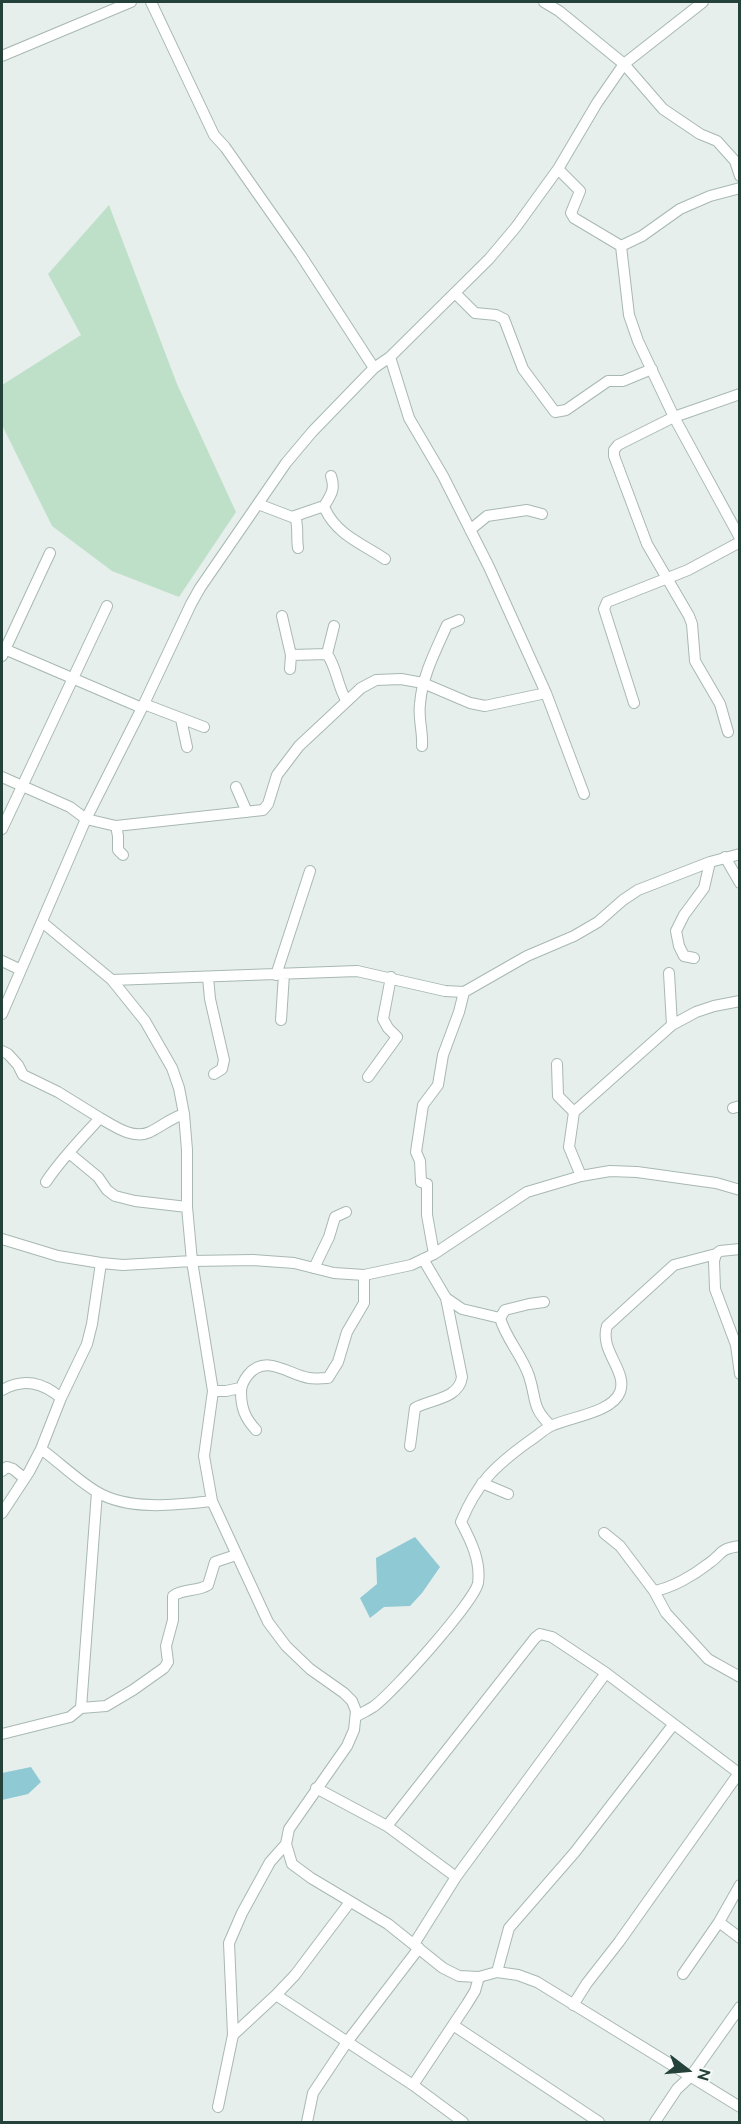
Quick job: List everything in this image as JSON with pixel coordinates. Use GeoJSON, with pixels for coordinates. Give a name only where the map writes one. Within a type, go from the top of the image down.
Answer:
{"type":"FeatureCollection","features":[{"type":"Feature","properties":{"kind":"street"},"geometry":{"type":"LineString","coordinates":[[2,56],[131,2]]}},
{"type":"Feature","properties":{"kind":"street"},"geometry":{"type":"LineString","coordinates":[[151,2],[214,135],[225,147],[300,254],[374,369]]}},
{"type":"Feature","properties":{"kind":"street"},"geometry":{"type":"LineString","coordinates":[[544,2],[559,11],[624,64],[663,109],[687,123],[700,134],[717,141],[735,161],[740,176]]}},
{"type":"Feature","properties":{"kind":"street"},"geometry":{"type":"LineString","coordinates":[[2,1014],[86,819],[200,588],[258,504],[299,445],[504,242],[558,169],[597,103],[624,64],[677,20],[703,2]]}},
{"type":"Feature","properties":{"kind":"street"},"geometry":{"type":"LineString","coordinates":[[558,169],[580,191],[572,213],[574,218],[621,246]]}},
{"type":"Feature","properties":{"kind":"street"},"geometry":{"type":"LineString","coordinates":[[621,246],[642,236],[680,209],[710,196],[740,188]]}},
{"type":"Feature","properties":{"kind":"street"},"geometry":{"type":"LineString","coordinates":[[621,246],[629,315],[638,341],[674,417],[740,540],[724,552],[668,578],[607,602],[604,609],[634,703]]}},
{"type":"Feature","properties":{"kind":"street"},"geometry":{"type":"LineString","coordinates":[[455,293],[475,313],[496,315],[504,319],[523,369],[555,411],[566,410],[609,381],[623,381],[652,369]]}},
{"type":"Feature","properties":{"kind":"street"},"geometry":{"type":"LineString","coordinates":[[390,357],[409,418],[443,476],[489,567],[546,693],[584,794]]}},
{"type":"Feature","properties":{"kind":"street"},"geometry":{"type":"LineString","coordinates":[[728,732],[720,704],[695,661],[692,624],[689,616],[647,544],[614,456],[618,445],[674,417],[740,394]]}},
{"type":"Feature","properties":{"kind":"street"},"geometry":{"type":"LineString","coordinates":[[323,508],[333,492],[332,476]]}},
{"type":"Feature","properties":{"kind":"street"},"geometry":{"type":"LineString","coordinates":[[258,504],[288,516],[323,508]]}},
{"type":"Feature","properties":{"kind":"street"},"geometry":{"type":"LineString","coordinates":[[323,508],[331,521],[344,534],[385,559]]}},
{"type":"Feature","properties":{"kind":"street"},"geometry":{"type":"LineString","coordinates":[[470,530],[487,516],[527,510],[542,514]]}},
{"type":"Feature","properties":{"kind":"street"},"geometry":{"type":"LineString","coordinates":[[295,516],[298,525],[296,536],[298,548]]}},
{"type":"Feature","properties":{"kind":"street"},"geometry":{"type":"LineString","coordinates":[[50,553],[3,651],[143,706],[204,727]]}},
{"type":"Feature","properties":{"kind":"street"},"geometry":{"type":"LineString","coordinates":[[2,829],[107,606]]}},
{"type":"Feature","properties":{"kind":"street"},"geometry":{"type":"LineString","coordinates":[[282,616],[291,655],[290,669]]}},
{"type":"Feature","properties":{"kind":"street"},"geometry":{"type":"LineString","coordinates":[[422,746],[423,729],[420,723],[419,706],[423,683],[447,624],[459,620]]}},
{"type":"Feature","properties":{"kind":"street"},"geometry":{"type":"LineString","coordinates":[[334,626],[327,654],[346,700]]}},
{"type":"Feature","properties":{"kind":"street"},"geometry":{"type":"LineString","coordinates":[[291,655],[327,654]]}},
{"type":"Feature","properties":{"kind":"street"},"geometry":{"type":"LineString","coordinates":[[2,777],[69,807],[86,819],[116,826],[263,810],[268,804],[277,775],[287,761],[346,700],[360,688],[376,680],[401,679],[423,683],[470,703],[485,706],[546,693]]}},
{"type":"Feature","properties":{"kind":"street"},"geometry":{"type":"LineString","coordinates":[[182,719],[187,747]]}},
{"type":"Feature","properties":{"kind":"street"},"geometry":{"type":"LineString","coordinates":[[236,787],[247,812]]}},
{"type":"Feature","properties":{"kind":"street"},"geometry":{"type":"LineString","coordinates":[[116,826],[118,850],[123,855]]}},
{"type":"Feature","properties":{"kind":"street"},"geometry":{"type":"LineString","coordinates":[[112,980],[357,971],[445,991],[464,992],[527,956],[574,936],[598,922],[622,900],[638,890],[710,862],[740,854]]}},
{"type":"Feature","properties":{"kind":"street"},"geometry":{"type":"LineString","coordinates":[[725,857],[740,884]]}},
{"type":"Feature","properties":{"kind":"street"},"geometry":{"type":"LineString","coordinates":[[694,958],[684,956],[676,931],[684,915],[704,888],[710,862]]}},
{"type":"Feature","properties":{"kind":"street"},"geometry":{"type":"LineString","coordinates":[[281,1020],[280,974],[310,871]]}},
{"type":"Feature","properties":{"kind":"street"},"geometry":{"type":"LineString","coordinates":[[42,922],[112,980],[145,1021],[172,1068],[184,1114],[187,1150],[187,1207],[192,1261],[213,1391],[204,1456],[212,1501],[268,1622],[286,1646],[310,1669],[344,1693],[356,1711],[354,1730],[347,1746],[289,1829],[286,1844],[292,1863],[311,1878],[388,1924],[443,1968],[459,1976],[479,1977],[496,1972],[518,1975],[537,1982],[740,2107]]}},
{"type":"Feature","properties":{"kind":"street"},"geometry":{"type":"LineString","coordinates":[[2,961],[21,970]]}},
{"type":"Feature","properties":{"kind":"street"},"geometry":{"type":"LineString","coordinates":[[669,973],[672,1024]]}},
{"type":"Feature","properties":{"kind":"street"},"geometry":{"type":"LineString","coordinates":[[208,977],[210,999],[224,1060],[222,1069],[214,1074]]}},
{"type":"Feature","properties":{"kind":"street"},"geometry":{"type":"LineString","coordinates":[[368,1077],[398,1037],[388,1028],[383,1019],[391,977]]}},
{"type":"Feature","properties":{"kind":"street"},"geometry":{"type":"LineString","coordinates":[[434,1254],[427,1215],[427,1184],[422,1182],[420,1161],[416,1152],[417,1137],[423,1105],[438,1084],[443,1055],[464,992]]}},
{"type":"Feature","properties":{"kind":"street"},"geometry":{"type":"LineString","coordinates":[[582,1176],[569,1147],[573,1112],[672,1024],[705,1009],[740,1001]]}},
{"type":"Feature","properties":{"kind":"street"},"geometry":{"type":"LineString","coordinates":[[2,1051],[18,1065],[23,1076],[58,1092],[126,1132],[140,1134],[149,1132],[173,1117],[184,1114]]}},
{"type":"Feature","properties":{"kind":"street"},"geometry":{"type":"LineString","coordinates":[[557,1064],[558,1096],[573,1112]]}},
{"type":"Feature","properties":{"kind":"street"},"geometry":{"type":"LineString","coordinates":[[46,1182],[57,1165],[100,1118]]}},
{"type":"Feature","properties":{"kind":"street"},"geometry":{"type":"LineString","coordinates":[[69,1153],[98,1177],[107,1190],[115,1196],[135,1201],[187,1207]]}},
{"type":"Feature","properties":{"kind":"street"},"geometry":{"type":"LineString","coordinates":[[2,1239],[58,1256],[101,1263],[123,1265],[253,1260],[294,1263],[334,1273],[364,1275],[411,1265],[434,1254],[527,1192],[582,1176],[610,1171],[637,1172],[716,1183],[740,1190]]}},
{"type":"Feature","properties":{"kind":"street"},"geometry":{"type":"LineString","coordinates":[[314,1268],[329,1237],[335,1217],[346,1212]]}},
{"type":"Feature","properties":{"kind":"street"},"geometry":{"type":"LineString","coordinates":[[357,1716],[374,1707],[409,1674],[461,1610],[478,1585],[476,1551],[461,1522],[467,1507],[482,1483],[501,1461],[551,1426],[590,1414],[619,1395],[621,1379],[606,1344],[604,1334],[607,1326],[674,1265],[720,1251],[740,1249]]}},
{"type":"Feature","properties":{"kind":"street"},"geometry":{"type":"LineString","coordinates":[[716,1254],[715,1289],[736,1345],[740,1374]]}},
{"type":"Feature","properties":{"kind":"street"},"geometry":{"type":"LineString","coordinates":[[410,1446],[415,1408],[456,1391],[461,1384],[462,1377],[446,1298],[423,1259]]}},
{"type":"Feature","properties":{"kind":"street"},"geometry":{"type":"LineString","coordinates":[[2,1513],[41,1449],[61,1398],[87,1344],[101,1263]]}},
{"type":"Feature","properties":{"kind":"street"},"geometry":{"type":"LineString","coordinates":[[256,1430],[247,1420],[242,1408],[240,1388],[249,1374],[258,1367],[270,1365],[281,1366],[308,1378],[328,1378],[338,1362],[347,1332],[364,1303],[364,1275]]}},
{"type":"Feature","properties":{"kind":"street"},"geometry":{"type":"LineString","coordinates":[[446,1298],[462,1309],[500,1318]]}},
{"type":"Feature","properties":{"kind":"street"},"geometry":{"type":"LineString","coordinates":[[544,1302],[505,1310],[500,1318],[529,1376],[534,1402],[541,1416],[551,1426]]}},
{"type":"Feature","properties":{"kind":"street"},"geometry":{"type":"LineString","coordinates":[[2,1390],[12,1385],[38,1384],[46,1386],[61,1398]]}},
{"type":"Feature","properties":{"kind":"street"},"geometry":{"type":"LineString","coordinates":[[213,1391],[240,1388]]}},
{"type":"Feature","properties":{"kind":"street"},"geometry":{"type":"LineString","coordinates":[[41,1449],[97,1492],[115,1499],[153,1504],[212,1501]]}},
{"type":"Feature","properties":{"kind":"street"},"geometry":{"type":"LineString","coordinates":[[2,1471],[7,1467],[24,1478]]}},
{"type":"Feature","properties":{"kind":"street"},"geometry":{"type":"LineString","coordinates":[[482,1483],[508,1494]]}},
{"type":"Feature","properties":{"kind":"street"},"geometry":{"type":"LineString","coordinates":[[81,1708],[97,1492]]}},
{"type":"Feature","properties":{"kind":"street"},"geometry":{"type":"LineString","coordinates":[[604,1533],[620,1546],[654,1591],[666,1613],[708,1659],[740,1677]]}},
{"type":"Feature","properties":{"kind":"street"},"geometry":{"type":"LineString","coordinates":[[654,1591],[665,1590],[708,1564],[726,1548],[740,1546]]}},
{"type":"Feature","properties":{"kind":"street"},"geometry":{"type":"LineString","coordinates":[[2,1734],[70,1717],[81,1708],[106,1706],[164,1668],[168,1662],[166,1646],[173,1620],[173,1596],[179,1591],[201,1590],[208,1585],[216,1562],[236,1555]]}},
{"type":"Feature","properties":{"kind":"street"},"geometry":{"type":"LineString","coordinates":[[387,1826],[540,1634],[552,1637],[606,1673],[739,1774],[573,2005]]}},
{"type":"Feature","properties":{"kind":"street"},"geometry":{"type":"LineString","coordinates":[[307,2122],[313,2092],[346,2042],[416,1946],[456,1877],[606,1673]]}},
{"type":"Feature","properties":{"kind":"street"},"geometry":{"type":"LineString","coordinates":[[496,1972],[509,1928],[575,1852],[673,1725]]}},
{"type":"Feature","properties":{"kind":"street"},"geometry":{"type":"LineString","coordinates":[[316,1788],[387,1826],[456,1877]]}},
{"type":"Feature","properties":{"kind":"street"},"geometry":{"type":"LineString","coordinates":[[218,2108],[233,2035],[229,1943],[242,1913],[270,1862],[286,1844]]}},
{"type":"Feature","properties":{"kind":"street"},"geometry":{"type":"LineString","coordinates":[[683,1974],[719,1922],[740,1885]]}},
{"type":"Feature","properties":{"kind":"street"},"geometry":{"type":"LineString","coordinates":[[233,2035],[295,1975],[350,1902]]}},
{"type":"Feature","properties":{"kind":"street"},"geometry":{"type":"LineString","coordinates":[[719,1922],[740,1938]]}},
{"type":"Feature","properties":{"kind":"street"},"geometry":{"type":"LineString","coordinates":[[412,2085],[475,1990],[479,1977]]}},
{"type":"Feature","properties":{"kind":"street"},"geometry":{"type":"LineString","coordinates":[[276,1995],[412,2085],[463,2122]]}},
{"type":"Feature","properties":{"kind":"street"},"geometry":{"type":"LineString","coordinates":[[655,2122],[677,2089],[691,2076],[740,2007]]}},
{"type":"Feature","properties":{"kind":"street"},"geometry":{"type":"LineString","coordinates":[[453,2025],[598,2122]]}},
{"type":"Feature","properties":{"kind":"green space"},"geometry":{"type":"Polygon","coordinates":[[[109,205],[177,384],[236,512],[179,597],[112,571],[52,526],[2,425],[2,385],[81,335],[48,274],[109,205]]]}},
{"type":"Feature","properties":{"kind":"water"},"geometry":{"type":"Polygon","coordinates":[[[415,1537],[440,1567],[410,1606],[384,1607],[370,1618],[360,1598],[377,1584],[376,1558],[415,1537]]]}},
{"type":"Feature","properties":{"kind":"water"},"geometry":{"type":"Polygon","coordinates":[[[31,1767],[41,1782],[28,1794],[2,1800],[2,1773],[31,1767]]]}}]}
